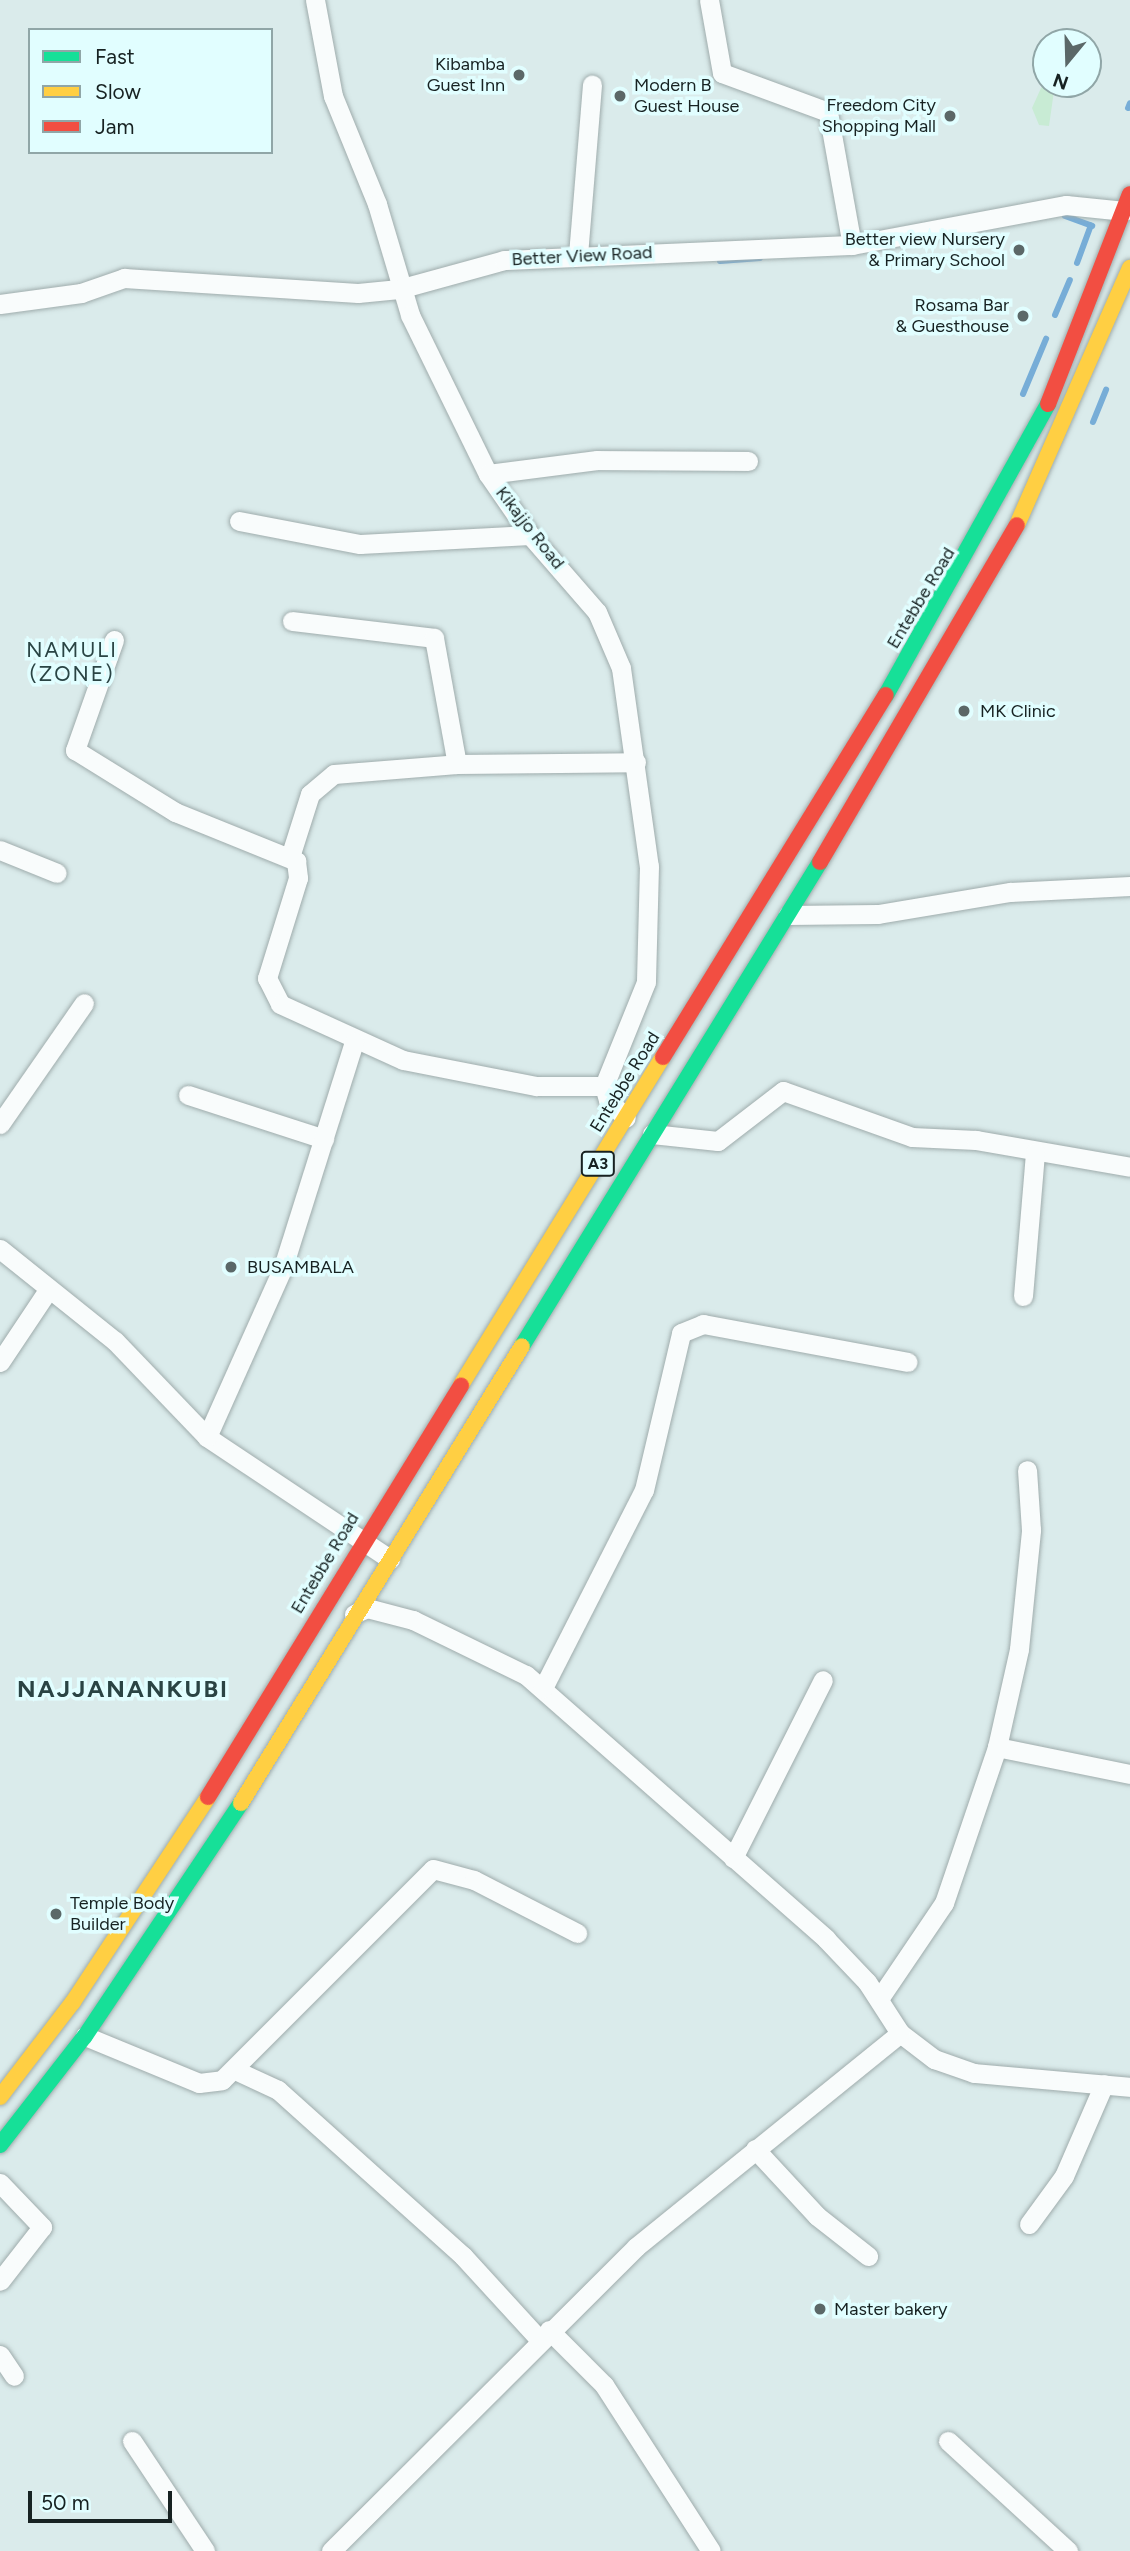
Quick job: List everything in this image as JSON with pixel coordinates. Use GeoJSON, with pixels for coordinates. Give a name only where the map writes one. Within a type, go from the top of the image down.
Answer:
{"type":"FeatureCollection","features":[{"type":"Feature","properties":{"kind":"main road","name":"Entebbe Road"},"geometry":{"type":"LineString","coordinates":[[0,2097],[143,1899],[362,1540],[626,1118],[1002,500],[1097,292],[1127,203]]}},
{"type":"Feature","properties":{"kind":"main road","name":"A3"},"geometry":{"type":"LineString","coordinates":[[0,2145],[85,2036],[357,1615],[788,915],[1001,559],[1086,380],[1130,268]]}},
{"type":"Feature","properties":{"kind":"street","name":"Kikajjo Road"},"geometry":{"type":"LineString","coordinates":[[315,0],[323,60],[377,204],[399,289],[488,474],[530,535],[603,622],[621,668],[649,866],[649,958],[640,1004],[604,1086]]}},
{"type":"Feature","properties":{"kind":"street"},"geometry":{"type":"LineString","coordinates":[[709,0],[722,73],[828,112],[852,245]]}},
{"type":"Feature","properties":{"kind":"street"},"geometry":{"type":"LineString","coordinates":[[578,255],[592,85]]}},
{"type":"Feature","properties":{"kind":"street","name":"Better View Road"},"geometry":{"type":"LineString","coordinates":[[0,304],[80,293],[124,278],[325,294],[399,289],[504,260],[852,245],[1066,205],[1127,203]]}},
{"type":"Feature","properties":{"kind":"street"},"geometry":{"type":"LineString","coordinates":[[488,474],[597,460],[748,461]]}},
{"type":"Feature","properties":{"kind":"street"},"geometry":{"type":"LineString","coordinates":[[239,521],[360,544],[530,535]]}},
{"type":"Feature","properties":{"kind":"street"},"geometry":{"type":"LineString","coordinates":[[292,621],[434,638],[457,764]]}},
{"type":"Feature","properties":{"kind":"street"},"geometry":{"type":"LineString","coordinates":[[114,639],[77,734],[80,755],[175,812],[290,857],[299,872],[267,978],[280,1004],[354,1042],[403,1060],[536,1086],[604,1086],[626,1118]]}},
{"type":"Feature","properties":{"kind":"street"},"geometry":{"type":"LineString","coordinates":[[290,857],[310,794],[326,777],[457,764],[636,762]]}},
{"type":"Feature","properties":{"kind":"street"},"geometry":{"type":"LineString","coordinates":[[0,850],[57,873]]}},
{"type":"Feature","properties":{"kind":"street"},"geometry":{"type":"LineString","coordinates":[[788,915],[878,914],[1010,892],[1130,886]]}},
{"type":"Feature","properties":{"kind":"street"},"geometry":{"type":"LineString","coordinates":[[0,1124],[85,1003]]}},
{"type":"Feature","properties":{"kind":"street"},"geometry":{"type":"LineString","coordinates":[[207,1437],[283,1266],[354,1042]]}},
{"type":"Feature","properties":{"kind":"street"},"geometry":{"type":"LineString","coordinates":[[652,1134],[718,1141],[783,1091],[912,1137],[1130,1167]]}},
{"type":"Feature","properties":{"kind":"street"},"geometry":{"type":"LineString","coordinates":[[188,1095],[324,1139]]}},
{"type":"Feature","properties":{"kind":"street"},"geometry":{"type":"LineString","coordinates":[[1023,1296],[1035,1153]]}},
{"type":"Feature","properties":{"kind":"street"},"geometry":{"type":"LineString","coordinates":[[0,1249],[115,1341],[207,1437],[390,1559]]}},
{"type":"Feature","properties":{"kind":"street"},"geometry":{"type":"LineString","coordinates":[[0,1362],[48,1290]]}},
{"type":"Feature","properties":{"kind":"street"},"geometry":{"type":"LineString","coordinates":[[543,1688],[644,1490],[681,1333],[703,1324],[908,1362]]}},
{"type":"Feature","properties":{"kind":"street"},"geometry":{"type":"LineString","coordinates":[[879,1999],[944,1903],[997,1747],[1019,1649],[1031,1530],[1027,1470]]}},
{"type":"Feature","properties":{"kind":"street"},"geometry":{"type":"LineString","coordinates":[[326,1599],[357,1615],[367,1608],[449,1634],[543,1688],[826,1939],[879,1999],[900,2033],[934,2059],[974,2073],[1130,2087]]}},
{"type":"Feature","properties":{"kind":"street"},"geometry":{"type":"LineString","coordinates":[[733,1858],[823,1680]]}},
{"type":"Feature","properties":{"kind":"street"},"geometry":{"type":"LineString","coordinates":[[997,1747],[1130,1774]]}},
{"type":"Feature","properties":{"kind":"street"},"geometry":{"type":"LineString","coordinates":[[85,2036],[199,2083],[237,2071],[433,1870],[464,1877],[577,1933]]}},
{"type":"Feature","properties":{"kind":"street"},"geometry":{"type":"LineString","coordinates":[[331,2551],[544,2334],[636,2247],[900,2033]]}},
{"type":"Feature","properties":{"kind":"street"},"geometry":{"type":"LineString","coordinates":[[237,2071],[278,2090],[453,2247],[544,2334],[604,2385],[711,2551]]}},
{"type":"Feature","properties":{"kind":"street"},"geometry":{"type":"LineString","coordinates":[[1030,2224],[1064,2176],[1104,2084]]}},
{"type":"Feature","properties":{"kind":"street"},"geometry":{"type":"LineString","coordinates":[[755,2149],[817,2216],[868,2256]]}},
{"type":"Feature","properties":{"kind":"street"},"geometry":{"type":"LineString","coordinates":[[0,2183],[42,2227],[0,2281]]}},
{"type":"Feature","properties":{"kind":"street"},"geometry":{"type":"LineString","coordinates":[[0,2355],[14,2376]]}},
{"type":"Feature","properties":{"kind":"street"},"geometry":{"type":"LineString","coordinates":[[132,2441],[205,2551]]}},
{"type":"Feature","properties":{"kind":"street"},"geometry":{"type":"LineString","coordinates":[[948,2441],[1068,2551]]}},
{"type":"Feature","properties":{"kind":"green space"},"geometry":{"type":"Polygon","coordinates":[[[1037,98],[1053,98],[1049,126],[1039,125],[1032,108],[1037,98]]]}},
{"type":"Feature","properties":{"kind":"waterway"},"geometry":{"type":"LineString","coordinates":[[1128,108],[1130,103]]}},
{"type":"Feature","properties":{"kind":"waterway"},"geometry":{"type":"LineString","coordinates":[[1065,216],[1092,226]]}},
{"type":"Feature","properties":{"kind":"waterway"},"geometry":{"type":"LineString","coordinates":[[1077,263],[1091,225]]}},
{"type":"Feature","properties":{"kind":"waterway"},"geometry":{"type":"LineString","coordinates":[[720,261],[760,258]]}},
{"type":"Feature","properties":{"kind":"waterway"},"geometry":{"type":"LineString","coordinates":[[1055,315],[1070,280]]}},
{"type":"Feature","properties":{"kind":"waterway"},"geometry":{"type":"LineString","coordinates":[[1023,394],[1046,339]]}},
{"type":"Feature","properties":{"kind":"waterway"},"geometry":{"type":"LineString","coordinates":[[1093,422],[1106,389]]}},
{"type":"Feature","properties":{"kind":"traffic: fast"},"geometry":{"type":"LineString","coordinates":[[886,695],[1048,404]]}},
{"type":"Feature","properties":{"kind":"traffic: fast"},"geometry":{"type":"LineString","coordinates":[[522,1346],[820,862]]}},
{"type":"Feature","properties":{"kind":"traffic: fast"},"geometry":{"type":"LineString","coordinates":[[0,2145],[85,2036],[241,1803]]}},
{"type":"Feature","properties":{"kind":"traffic: slow"},"geometry":{"type":"LineString","coordinates":[[1017,525],[1130,268]]}},
{"type":"Feature","properties":{"kind":"traffic: slow"},"geometry":{"type":"LineString","coordinates":[[461,1385],[663,1057]]}},
{"type":"Feature","properties":{"kind":"traffic: slow"},"geometry":{"type":"LineString","coordinates":[[241,1803],[522,1346]]}},
{"type":"Feature","properties":{"kind":"traffic: slow"},"geometry":{"type":"LineString","coordinates":[[0,2097],[73,2002],[208,1797]]}},
{"type":"Feature","properties":{"kind":"traffic: jam"},"geometry":{"type":"LineString","coordinates":[[1048,404],[1130,194]]}},
{"type":"Feature","properties":{"kind":"traffic: jam"},"geometry":{"type":"LineString","coordinates":[[820,862],[1017,525]]}},
{"type":"Feature","properties":{"kind":"traffic: jam"},"geometry":{"type":"LineString","coordinates":[[663,1057],[886,695]]}},
{"type":"Feature","properties":{"kind":"traffic: jam"},"geometry":{"type":"LineString","coordinates":[[208,1797],[461,1385]]}},
{"type":"Feature","properties":{"kind":"place","name":"Kibamba Guest Inn"},"geometry":{"type":"Point","coordinates":[519,75]}},
{"type":"Feature","properties":{"kind":"place","name":"Modern B Guest House"},"geometry":{"type":"Point","coordinates":[620,96]}},
{"type":"Feature","properties":{"kind":"place","name":"Freedom City Shopping Mall"},"geometry":{"type":"Point","coordinates":[950,116]}},
{"type":"Feature","properties":{"kind":"place","name":"Better view Nursery & Primary School"},"geometry":{"type":"Point","coordinates":[1019,250]}},
{"type":"Feature","properties":{"kind":"place","name":"Rosama Bar & Guesthouse"},"geometry":{"type":"Point","coordinates":[1023,316]}},
{"type":"Feature","properties":{"kind":"place","name":"MK Clinic"},"geometry":{"type":"Point","coordinates":[964,711]}},
{"type":"Feature","properties":{"kind":"place","name":"BUSAMBALA"},"geometry":{"type":"Point","coordinates":[231,1267]}},
{"type":"Feature","properties":{"kind":"place","name":"Temple Body Builder"},"geometry":{"type":"Point","coordinates":[56,1914]}},
{"type":"Feature","properties":{"kind":"place","name":"Master bakery"},"geometry":{"type":"Point","coordinates":[820,2309]}},
{"type":"Feature","properties":{"kind":"district","name":"NAMULI (ZONE)"},"geometry":{"type":"Point","coordinates":[72,662]}},
{"type":"Feature","properties":{"kind":"district","name":"NAJJANANKUBI"},"geometry":{"type":"Point","coordinates":[123,1689]}}]}
